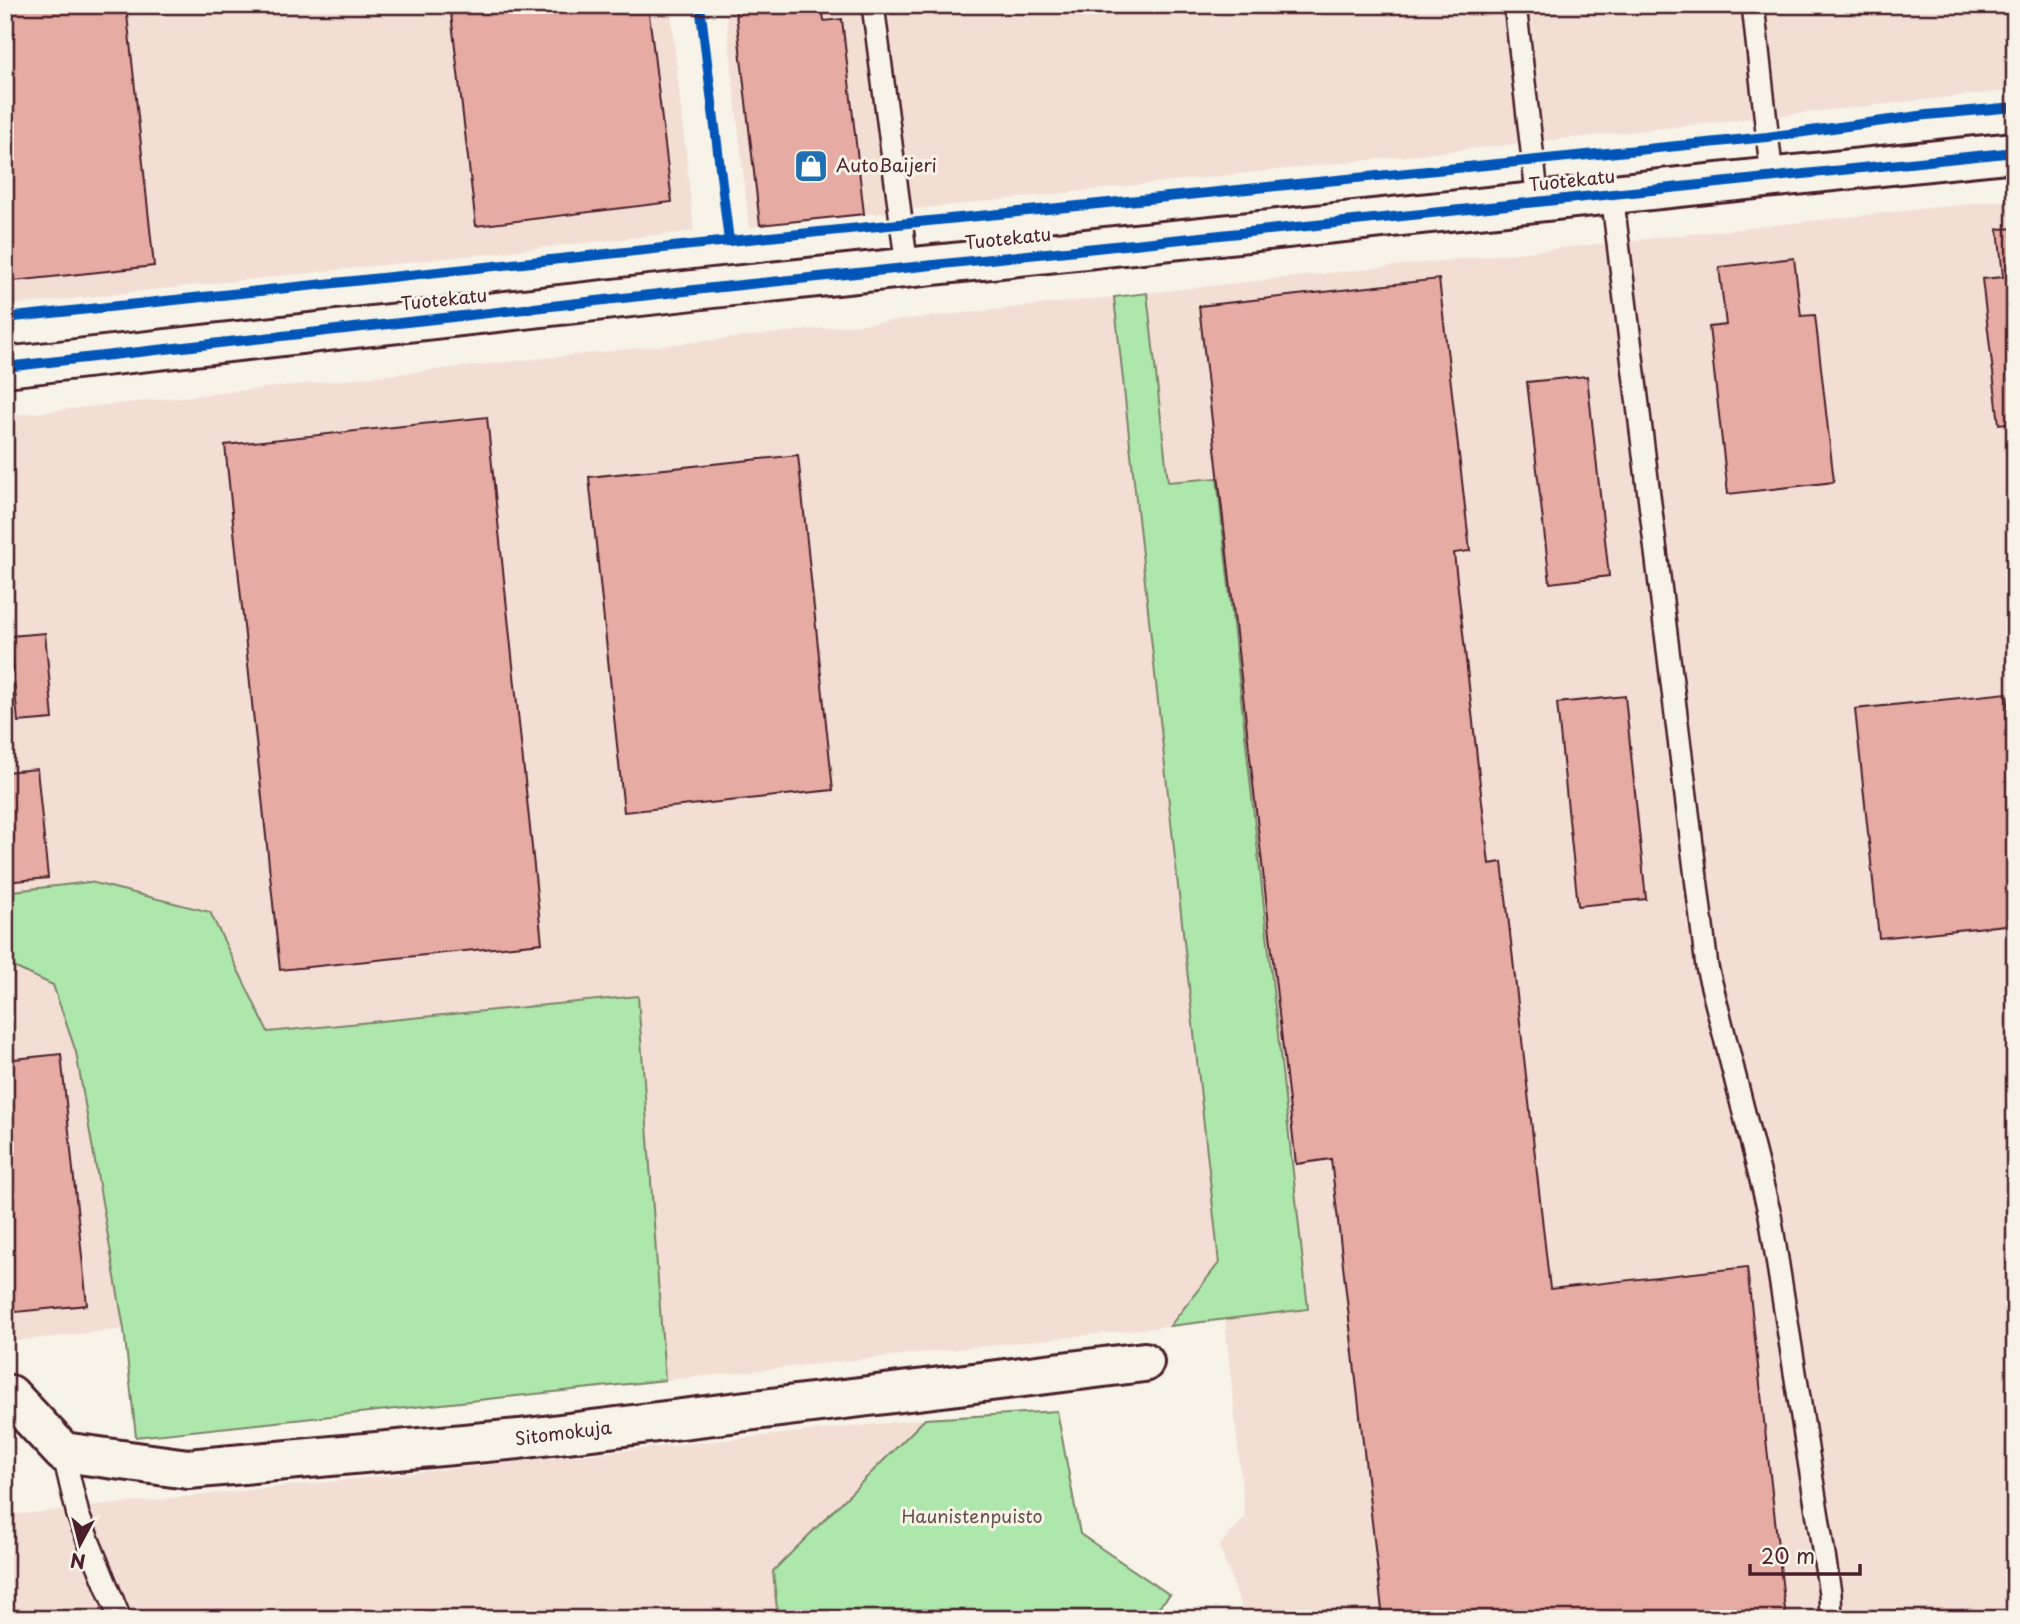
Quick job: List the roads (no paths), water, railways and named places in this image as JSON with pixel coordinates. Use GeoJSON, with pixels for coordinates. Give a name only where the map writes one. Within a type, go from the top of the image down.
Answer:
{"type":"FeatureCollection","features":[{"type":"Feature","properties":{"kind":"street","name":"Tuotekatu"},"geometry":{"type":"LineString","coordinates":[[5,367],[907,267],[2015,152]]}},
{"type":"Feature","properties":{"kind":"street","name":"Sitomokuja"},"geometry":{"type":"LineString","coordinates":[[63,1451],[188,1469],[519,1439],[1144,1362]]}},
{"type":"Feature","properties":{"kind":"street"},"geometry":{"type":"LineString","coordinates":[[5,1394],[10,1395],[63,1451]]}},
{"type":"Feature","properties":{"kind":"lane"},"geometry":{"type":"LineString","coordinates":[[873,5],[907,267]]}},
{"type":"Feature","properties":{"kind":"lane"},"geometry":{"type":"LineString","coordinates":[[1515,5],[1538,202]]}},
{"type":"Feature","properties":{"kind":"lane"},"geometry":{"type":"LineString","coordinates":[[1753,5],[1772,177]]}},
{"type":"Feature","properties":{"kind":"lane"},"geometry":{"type":"LineString","coordinates":[[1612,194],[1707,967],[1770,1215],[1832,1619]]}},
{"type":"Feature","properties":{"kind":"lane"},"geometry":{"type":"LineString","coordinates":[[63,1451],[78,1515],[120,1619]]}},
{"type":"Feature","properties":{"kind":"place","name":"AutoBaijeri"},"geometry":{"type":"Point","coordinates":[811,166]}},
{"type":"Feature","properties":{"kind":"park label","name":"Haunistenpuisto"},"geometry":{"type":"Point","coordinates":[972,1517]}}]}
